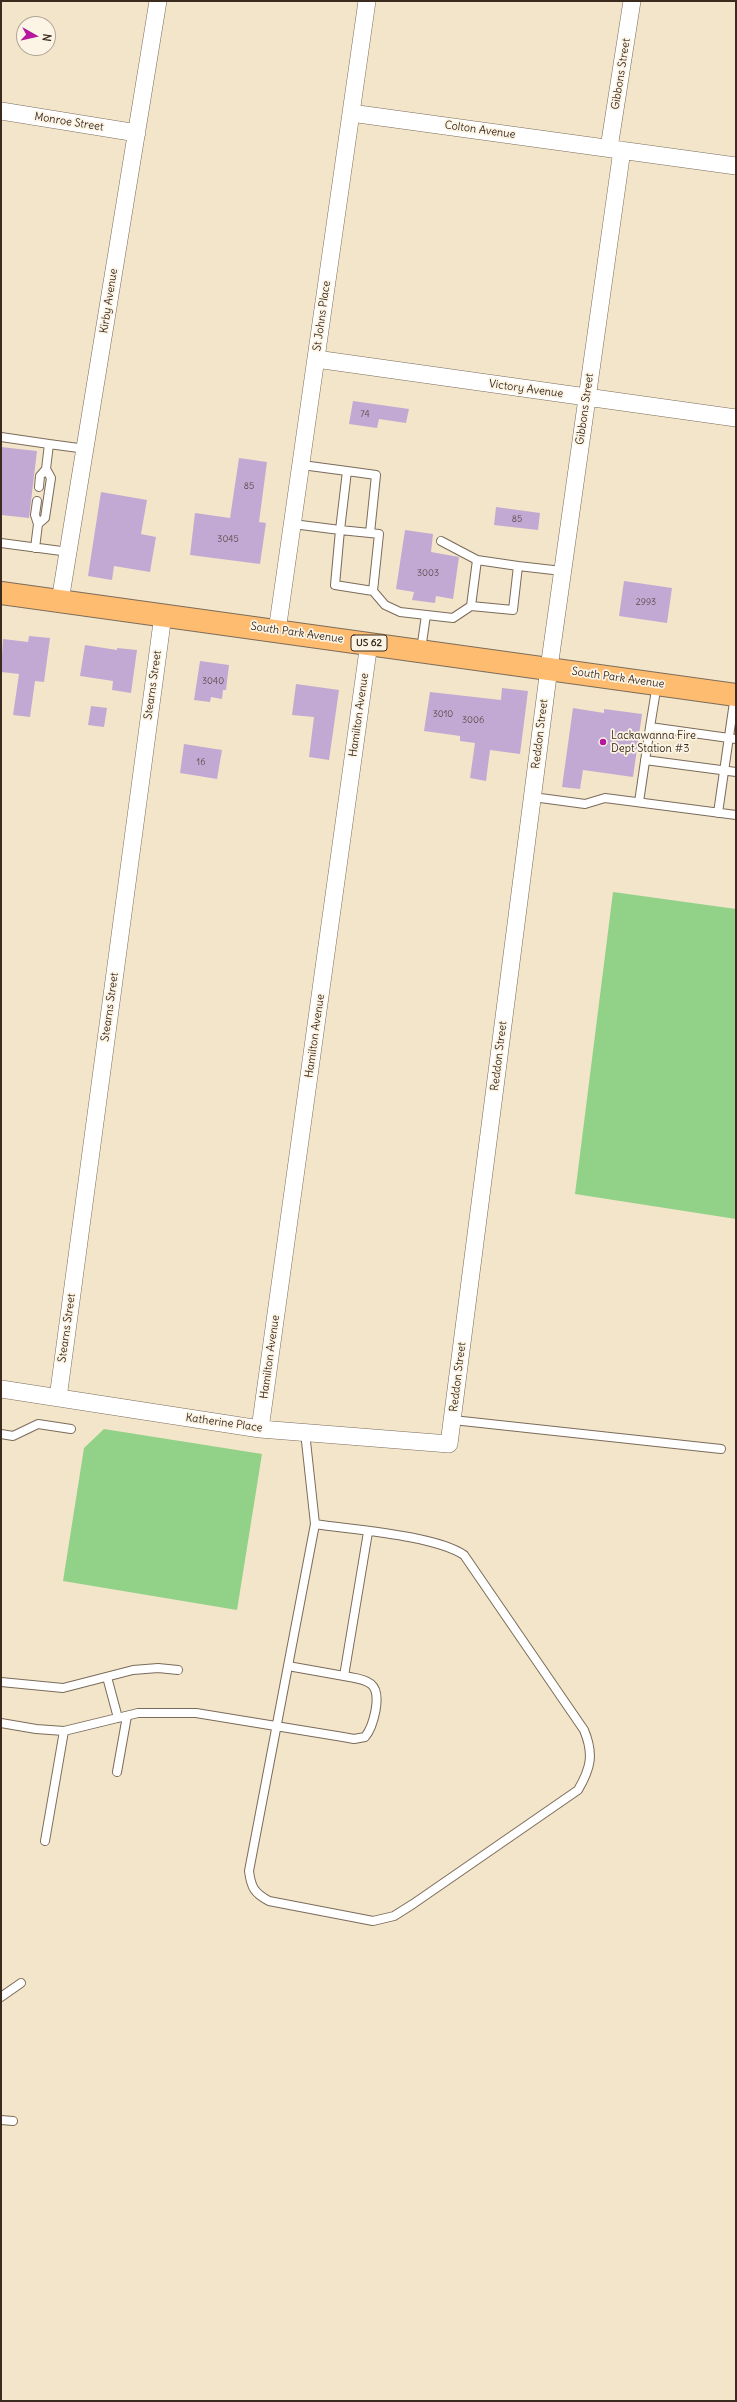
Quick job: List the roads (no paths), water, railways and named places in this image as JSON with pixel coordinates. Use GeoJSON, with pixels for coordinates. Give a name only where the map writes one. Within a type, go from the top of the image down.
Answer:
{"type":"FeatureCollection","features":[{"type":"Feature","properties":{"kind":"main road","name":"South Park Avenue"},"geometry":{"type":"LineString","coordinates":[[1,593],[421,650],[736,695]]}},
{"type":"Feature","properties":{"kind":"street","name":"Kirby Avenue"},"geometry":{"type":"LineString","coordinates":[[60,601],[158,1]]}},
{"type":"Feature","properties":{"kind":"street","name":"St Johns Place"},"geometry":{"type":"LineString","coordinates":[[277,631],[302,465],[367,1]]}},
{"type":"Feature","properties":{"kind":"street","name":"Gibbons Street"},"geometry":{"type":"LineString","coordinates":[[549,668],[587,398],[632,1]]}},
{"type":"Feature","properties":{"kind":"street","name":"Monroe Street"},"geometry":{"type":"LineString","coordinates":[[1,111],[137,133]]}},
{"type":"Feature","properties":{"kind":"street","name":"Colton Avenue"},"geometry":{"type":"LineString","coordinates":[[351,113],[736,166]]}},
{"type":"Feature","properties":{"kind":"street","name":"Victory Avenue"},"geometry":{"type":"LineString","coordinates":[[316,359],[736,418]]}},
{"type":"Feature","properties":{"kind":"street","name":"Stearns Street"},"geometry":{"type":"LineString","coordinates":[[58,1398],[163,615]]}},
{"type":"Feature","properties":{"kind":"street","name":"Hamilton Avenue"},"geometry":{"type":"LineString","coordinates":[[260,1429],[369,643]]}},
{"type":"Feature","properties":{"kind":"street","name":"Reddon Street"},"geometry":{"type":"LineString","coordinates":[[449,1444],[549,668]]}},
{"type":"Feature","properties":{"kind":"street","name":"Katherine Place"},"geometry":{"type":"LineString","coordinates":[[1,1389],[260,1429],[449,1444]]}},
{"type":"Feature","properties":{"kind":"lane"},"geometry":{"type":"LineString","coordinates":[[1,437],[86,449]]}},
{"type":"Feature","properties":{"kind":"lane"},"geometry":{"type":"LineString","coordinates":[[39,487],[40,476],[46,469],[50,444]]}},
{"type":"Feature","properties":{"kind":"lane"},"geometry":{"type":"LineString","coordinates":[[302,465],[376,476],[370,533]]}},
{"type":"Feature","properties":{"kind":"lane"},"geometry":{"type":"LineString","coordinates":[[38,524],[45,518],[50,485],[51,478],[46,469]]}},
{"type":"Feature","properties":{"kind":"lane"},"geometry":{"type":"LineString","coordinates":[[347,471],[335,585],[373,590],[385,605],[400,612],[453,618],[471,606],[513,610],[518,566]]}},
{"type":"Feature","properties":{"kind":"lane"},"geometry":{"type":"LineString","coordinates":[[35,548],[38,524],[35,515],[37,501]]}},
{"type":"Feature","properties":{"kind":"lane"},"geometry":{"type":"LineString","coordinates":[[293,524],[379,534],[373,590]]}},
{"type":"Feature","properties":{"kind":"lane"},"geometry":{"type":"LineString","coordinates":[[441,541],[478,560],[562,572]]}},
{"type":"Feature","properties":{"kind":"lane"},"geometry":{"type":"LineString","coordinates":[[1,543],[68,552]]}},
{"type":"Feature","properties":{"kind":"lane"},"geometry":{"type":"LineString","coordinates":[[471,606],[478,560]]}},
{"type":"Feature","properties":{"kind":"lane"},"geometry":{"type":"LineString","coordinates":[[421,650],[426,615]]}},
{"type":"Feature","properties":{"kind":"lane"},"geometry":{"type":"LineString","coordinates":[[639,802],[657,684]]}},
{"type":"Feature","properties":{"kind":"lane"},"geometry":{"type":"LineString","coordinates":[[718,813],[732,738],[736,695]]}},
{"type":"Feature","properties":{"kind":"lane"},"geometry":{"type":"LineString","coordinates":[[650,727],[732,738]]}},
{"type":"Feature","properties":{"kind":"lane"},"geometry":{"type":"LineString","coordinates":[[645,760],[736,772]]}},
{"type":"Feature","properties":{"kind":"lane"},"geometry":{"type":"LineString","coordinates":[[532,797],[585,804],[606,798],[736,815]]}},
{"type":"Feature","properties":{"kind":"lane"},"geometry":{"type":"LineString","coordinates":[[453,1420],[721,1449]]}},
{"type":"Feature","properties":{"kind":"lane"},"geometry":{"type":"LineString","coordinates":[[1,1434],[13,1436],[38,1424],[71,1429]]}},
{"type":"Feature","properties":{"kind":"lane"},"geometry":{"type":"LineString","coordinates":[[305,1432],[315,1524],[249,1871],[251,1886],[256,1894],[269,1901],[372,1921],[394,1916],[413,1904],[578,1790],[586,1777],[590,1762],[591,1746],[584,1730],[464,1555],[452,1547],[431,1541],[315,1524]]}},
{"type":"Feature","properties":{"kind":"lane"},"geometry":{"type":"LineString","coordinates":[[344,1676],[368,1532]]}},
{"type":"Feature","properties":{"kind":"lane"},"geometry":{"type":"LineString","coordinates":[[1,1723],[36,1729],[64,1730],[138,1713],[196,1713],[354,1739],[365,1737],[370,1731],[376,1693],[372,1685],[363,1680],[288,1666]]}},
{"type":"Feature","properties":{"kind":"lane"},"geometry":{"type":"LineString","coordinates":[[1,1682],[63,1688],[133,1670],[158,1668],[178,1670]]}},
{"type":"Feature","properties":{"kind":"lane"},"geometry":{"type":"LineString","coordinates":[[107,1677],[118,1718]]}},
{"type":"Feature","properties":{"kind":"lane"},"geometry":{"type":"LineString","coordinates":[[117,1772],[127,1716]]}},
{"type":"Feature","properties":{"kind":"lane"},"geometry":{"type":"LineString","coordinates":[[45,1841],[64,1730]]}},
{"type":"Feature","properties":{"kind":"lane"},"geometry":{"type":"LineString","coordinates":[[1,1997],[21,1983]]}},
{"type":"Feature","properties":{"kind":"lane"},"geometry":{"type":"LineString","coordinates":[[1,2120],[13,2121]]}},
{"type":"Feature","properties":{"kind":"place","name":"Lackawanna Fire Dept Station #3"},"geometry":{"type":"Point","coordinates":[603,742]}}]}
